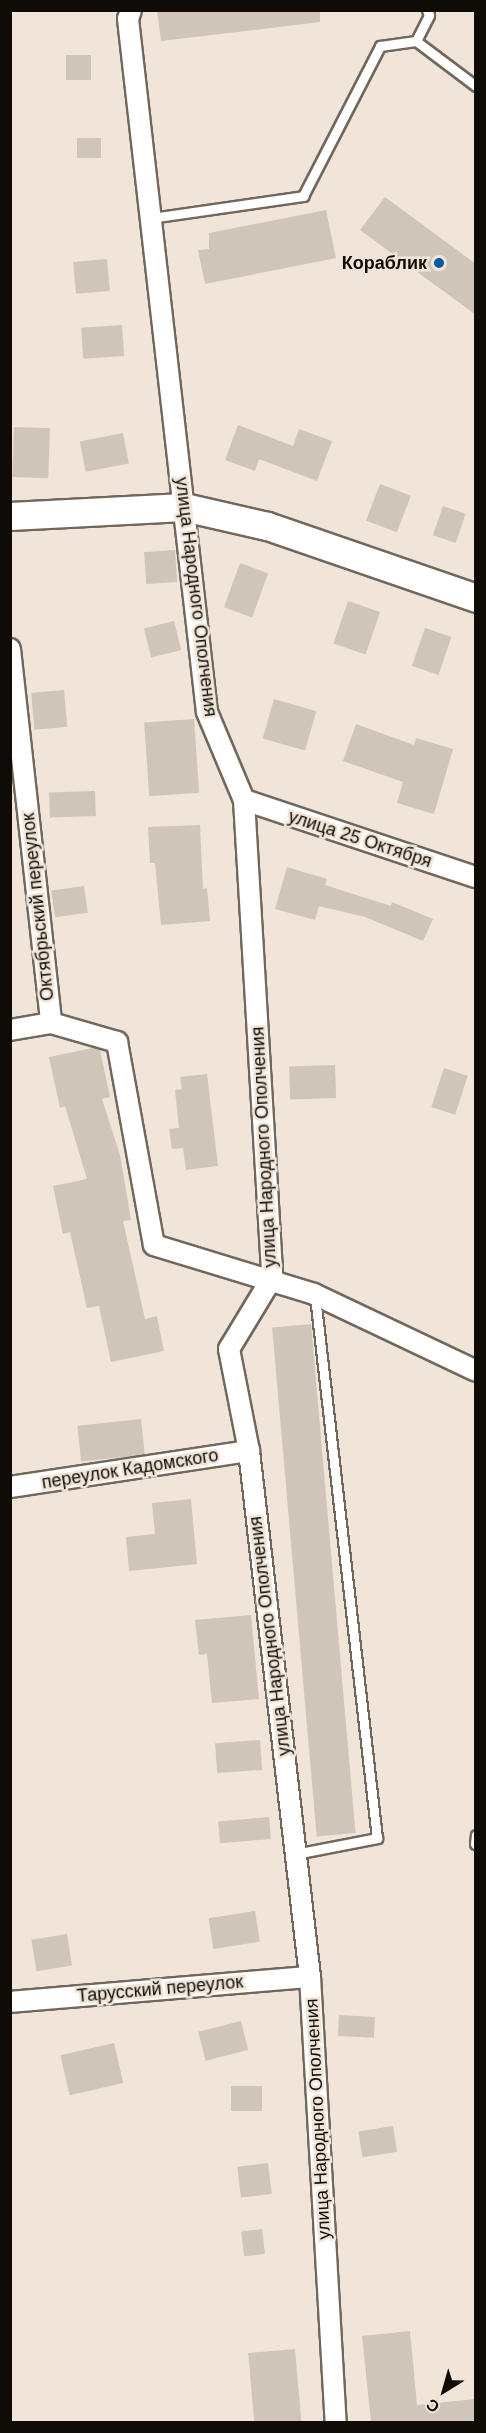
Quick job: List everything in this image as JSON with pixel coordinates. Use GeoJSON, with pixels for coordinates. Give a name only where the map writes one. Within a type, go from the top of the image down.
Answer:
{"type":"FeatureCollection","features":[{"type":"Feature","properties":{"kind":"main road"},"geometry":{"type":"LineString","coordinates":[[10,516],[184,507],[267,526],[476,598]]}},
{"type":"Feature","properties":{"kind":"street","name":"улица Народного Ополчения"},"geometry":{"type":"LineString","coordinates":[[131,10],[128,19],[207,712],[244,800],[272,1278],[229,1349],[249,1451],[310,1977],[336,2422]]}},
{"type":"Feature","properties":{"kind":"street","name":"Октябрьский переулок"},"geometry":{"type":"LineString","coordinates":[[10,649],[51,1023]]}},
{"type":"Feature","properties":{"kind":"street","name":"улица 25 Октября"},"geometry":{"type":"LineString","coordinates":[[244,800],[476,877]]}},
{"type":"Feature","properties":{"kind":"street"},"geometry":{"type":"LineString","coordinates":[[10,1030],[51,1023],[117,1042],[154,1245],[272,1278],[314,1294],[476,1371]]}},
{"type":"Feature","properties":{"kind":"street","name":"переулок Кадомского"},"geometry":{"type":"LineString","coordinates":[[10,1487],[249,1451]]}},
{"type":"Feature","properties":{"kind":"street","name":"Тарусский переулок"},"geometry":{"type":"LineString","coordinates":[[10,2002],[310,1977]]}},
{"type":"Feature","properties":{"kind":"lane"},"geometry":{"type":"LineString","coordinates":[[416,42],[429,15],[428,10]]}},
{"type":"Feature","properties":{"kind":"lane"},"geometry":{"type":"LineString","coordinates":[[151,218],[303,196],[380,46],[416,42],[476,86]]}},
{"type":"Feature","properties":{"kind":"lane"},"geometry":{"type":"LineString","coordinates":[[295,1854],[377,1838],[314,1294]]}},
{"type":"Feature","properties":{"kind":"lane"},"geometry":{"type":"LineString","coordinates":[[475,1844],[476,1835]]}},
{"type":"Feature","properties":{"kind":"building"},"geometry":{"type":"Polygon","coordinates":[[[157,10],[320,10],[320,22],[161,41],[157,10]]]}},
{"type":"Feature","properties":{"kind":"building"},"geometry":{"type":"Polygon","coordinates":[[[66,55],[91,55],[91,80],[66,80],[66,55]]]}},
{"type":"Feature","properties":{"kind":"building"},"geometry":{"type":"Polygon","coordinates":[[[77,138],[101,138],[101,158],[77,158],[77,138]]]}},
{"type":"Feature","properties":{"kind":"building"},"geometry":{"type":"Polygon","coordinates":[[[385,197],[476,264],[476,315],[360,230],[385,197]]]}},
{"type":"Feature","properties":{"kind":"building"},"geometry":{"type":"Polygon","coordinates":[[[326,210],[336,258],[205,284],[198,250],[209,249],[209,233],[326,210]]]}},
{"type":"Feature","properties":{"kind":"building"},"geometry":{"type":"Polygon","coordinates":[[[107,259],[110,291],[76,294],[73,262],[107,259]]]}},
{"type":"Feature","properties":{"kind":"building"},"geometry":{"type":"Polygon","coordinates":[[[122,325],[124,356],[83,359],[81,328],[122,325]]]}},
{"type":"Feature","properties":{"kind":"building"},"geometry":{"type":"Polygon","coordinates":[[[238,425],[293,446],[299,429],[332,441],[317,481],[259,459],[255,471],[225,460],[238,425]]]}},
{"type":"Feature","properties":{"kind":"building"},"geometry":{"type":"Polygon","coordinates":[[[14,427],[50,428],[48,478],[12,477],[14,427]]]}},
{"type":"Feature","properties":{"kind":"building"},"geometry":{"type":"Polygon","coordinates":[[[123,433],[129,463],[86,472],[80,441],[123,433]]]}},
{"type":"Feature","properties":{"kind":"building"},"geometry":{"type":"Polygon","coordinates":[[[380,484],[411,496],[397,532],[366,520],[380,484]]]}},
{"type":"Feature","properties":{"kind":"building"},"geometry":{"type":"Polygon","coordinates":[[[443,506],[466,514],[456,543],[433,535],[443,506]]]}},
{"type":"Feature","properties":{"kind":"building"},"geometry":{"type":"Polygon","coordinates":[[[175,550],[177,582],[146,584],[144,552],[175,550]]]}},
{"type":"Feature","properties":{"kind":"building"},"geometry":{"type":"Polygon","coordinates":[[[240,563],[268,573],[252,617],[224,607],[240,563]]]}},
{"type":"Feature","properties":{"kind":"building"},"geometry":{"type":"Polygon","coordinates":[[[348,601],[380,612],[365,655],[333,644],[348,601]]]}},
{"type":"Feature","properties":{"kind":"building"},"geometry":{"type":"Polygon","coordinates":[[[174,621],[181,650],[151,658],[144,628],[174,621]]]}},
{"type":"Feature","properties":{"kind":"building"},"geometry":{"type":"Polygon","coordinates":[[[425,628],[451,637],[438,675],[412,666],[425,628]]]}},
{"type":"Feature","properties":{"kind":"building"},"geometry":{"type":"Polygon","coordinates":[[[64,690],[67,727],[34,730],[31,693],[64,690]]]}},
{"type":"Feature","properties":{"kind":"building"},"geometry":{"type":"Polygon","coordinates":[[[274,699],[316,711],[305,751],[263,738],[274,699]]]}},
{"type":"Feature","properties":{"kind":"building"},"geometry":{"type":"Polygon","coordinates":[[[194,719],[199,793],[149,796],[144,722],[194,719]]]}},
{"type":"Feature","properties":{"kind":"building"},"geometry":{"type":"Polygon","coordinates":[[[356,724],[414,745],[416,738],[453,749],[434,814],[397,803],[403,782],[343,761],[356,724]]]}},
{"type":"Feature","properties":{"kind":"building"},"geometry":{"type":"Polygon","coordinates":[[[95,791],[96,816],[50,818],[49,793],[95,791]]]}},
{"type":"Feature","properties":{"kind":"building"},"geometry":{"type":"Polygon","coordinates":[[[200,825],[203,889],[207,888],[210,921],[161,925],[155,863],[150,863],[148,827],[200,825]]]}},
{"type":"Feature","properties":{"kind":"building"},"geometry":{"type":"Polygon","coordinates":[[[287,867],[327,879],[325,885],[391,906],[392,902],[433,919],[423,941],[365,917],[319,906],[315,920],[275,909],[287,867]]]}},
{"type":"Feature","properties":{"kind":"building"},"geometry":{"type":"Polygon","coordinates":[[[84,886],[88,913],[55,917],[51,891],[84,886]]]}},
{"type":"Feature","properties":{"kind":"building"},"geometry":{"type":"Polygon","coordinates":[[[93,1048],[100,1050],[110,1097],[102,1099],[120,1155],[131,1220],[123,1221],[145,1319],[157,1316],[164,1351],[111,1362],[99,1306],[87,1308],[70,1232],[63,1234],[53,1186],[87,1179],[65,1106],[60,1108],[49,1057],[93,1048]]]}},
{"type":"Feature","properties":{"kind":"building"},"geometry":{"type":"Polygon","coordinates":[[[335,1065],[336,1098],[290,1100],[289,1067],[335,1065]]]}},
{"type":"Feature","properties":{"kind":"building"},"geometry":{"type":"Polygon","coordinates":[[[444,1068],[468,1076],[455,1115],[431,1107],[444,1068]]]}},
{"type":"Feature","properties":{"kind":"building"},"geometry":{"type":"Polygon","coordinates":[[[207,1074],[218,1166],[186,1170],[183,1148],[172,1149],[169,1129],[179,1128],[175,1090],[182,1089],[180,1077],[207,1074]]]}},
{"type":"Feature","properties":{"kind":"building"},"geometry":{"type":"Polygon","coordinates":[[[311,1324],[356,1833],[317,1836],[272,1327],[311,1324]]]}},
{"type":"Feature","properties":{"kind":"building"},"geometry":{"type":"Polygon","coordinates":[[[141,1419],[145,1455],[81,1461],[77,1426],[141,1419]]]}},
{"type":"Feature","properties":{"kind":"building"},"geometry":{"type":"Polygon","coordinates":[[[191,1499],[197,1564],[129,1571],[126,1537],[155,1534],[152,1503],[191,1499]]]}},
{"type":"Feature","properties":{"kind":"building"},"geometry":{"type":"Polygon","coordinates":[[[251,1615],[259,1699],[212,1703],[207,1654],[199,1655],[195,1620],[251,1615]]]}},
{"type":"Feature","properties":{"kind":"building"},"geometry":{"type":"Polygon","coordinates":[[[260,1740],[262,1770],[217,1773],[215,1743],[260,1740]]]}},
{"type":"Feature","properties":{"kind":"building"},"geometry":{"type":"Polygon","coordinates":[[[269,1817],[271,1839],[220,1843],[218,1821],[269,1817]]]}},
{"type":"Feature","properties":{"kind":"building"},"geometry":{"type":"Polygon","coordinates":[[[255,1911],[260,1942],[213,1949],[209,1918],[255,1911]]]}},
{"type":"Feature","properties":{"kind":"building"},"geometry":{"type":"Polygon","coordinates":[[[67,1934],[72,1966],[36,1971],[31,1940],[67,1934]]]}},
{"type":"Feature","properties":{"kind":"building"},"geometry":{"type":"Polygon","coordinates":[[[339,2015],[375,2017],[374,2038],[338,2036],[339,2015]]]}},
{"type":"Feature","properties":{"kind":"building"},"geometry":{"type":"Polygon","coordinates":[[[241,2021],[248,2050],[206,2061],[198,2032],[241,2021]]]}},
{"type":"Feature","properties":{"kind":"building"},"geometry":{"type":"Polygon","coordinates":[[[114,2043],[123,2083],[70,2095],[60,2055],[114,2043]]]}},
{"type":"Feature","properties":{"kind":"building"},"geometry":{"type":"Polygon","coordinates":[[[231,2086],[262,2086],[262,2111],[231,2111],[231,2086]]]}},
{"type":"Feature","properties":{"kind":"building"},"geometry":{"type":"Polygon","coordinates":[[[393,2126],[397,2152],[362,2157],[358,2131],[393,2126]]]}},
{"type":"Feature","properties":{"kind":"building"},"geometry":{"type":"Polygon","coordinates":[[[268,2163],[272,2194],[241,2198],[237,2167],[268,2163]]]}},
{"type":"Feature","properties":{"kind":"building"},"geometry":{"type":"Polygon","coordinates":[[[262,2229],[265,2254],[244,2256],[241,2232],[262,2229]]]}},
{"type":"Feature","properties":{"kind":"building"},"geometry":{"type":"Polygon","coordinates":[[[410,2331],[417,2405],[476,2399],[476,2422],[371,2422],[362,2336],[410,2331]]]}},
{"type":"Feature","properties":{"kind":"building"},"geometry":{"type":"Polygon","coordinates":[[[295,2349],[301,2422],[254,2422],[248,2353],[295,2349]]]}},
{"type":"Feature","properties":{"kind":"place","name":"Кораблик"},"geometry":{"type":"Point","coordinates":[439,263]}}]}
